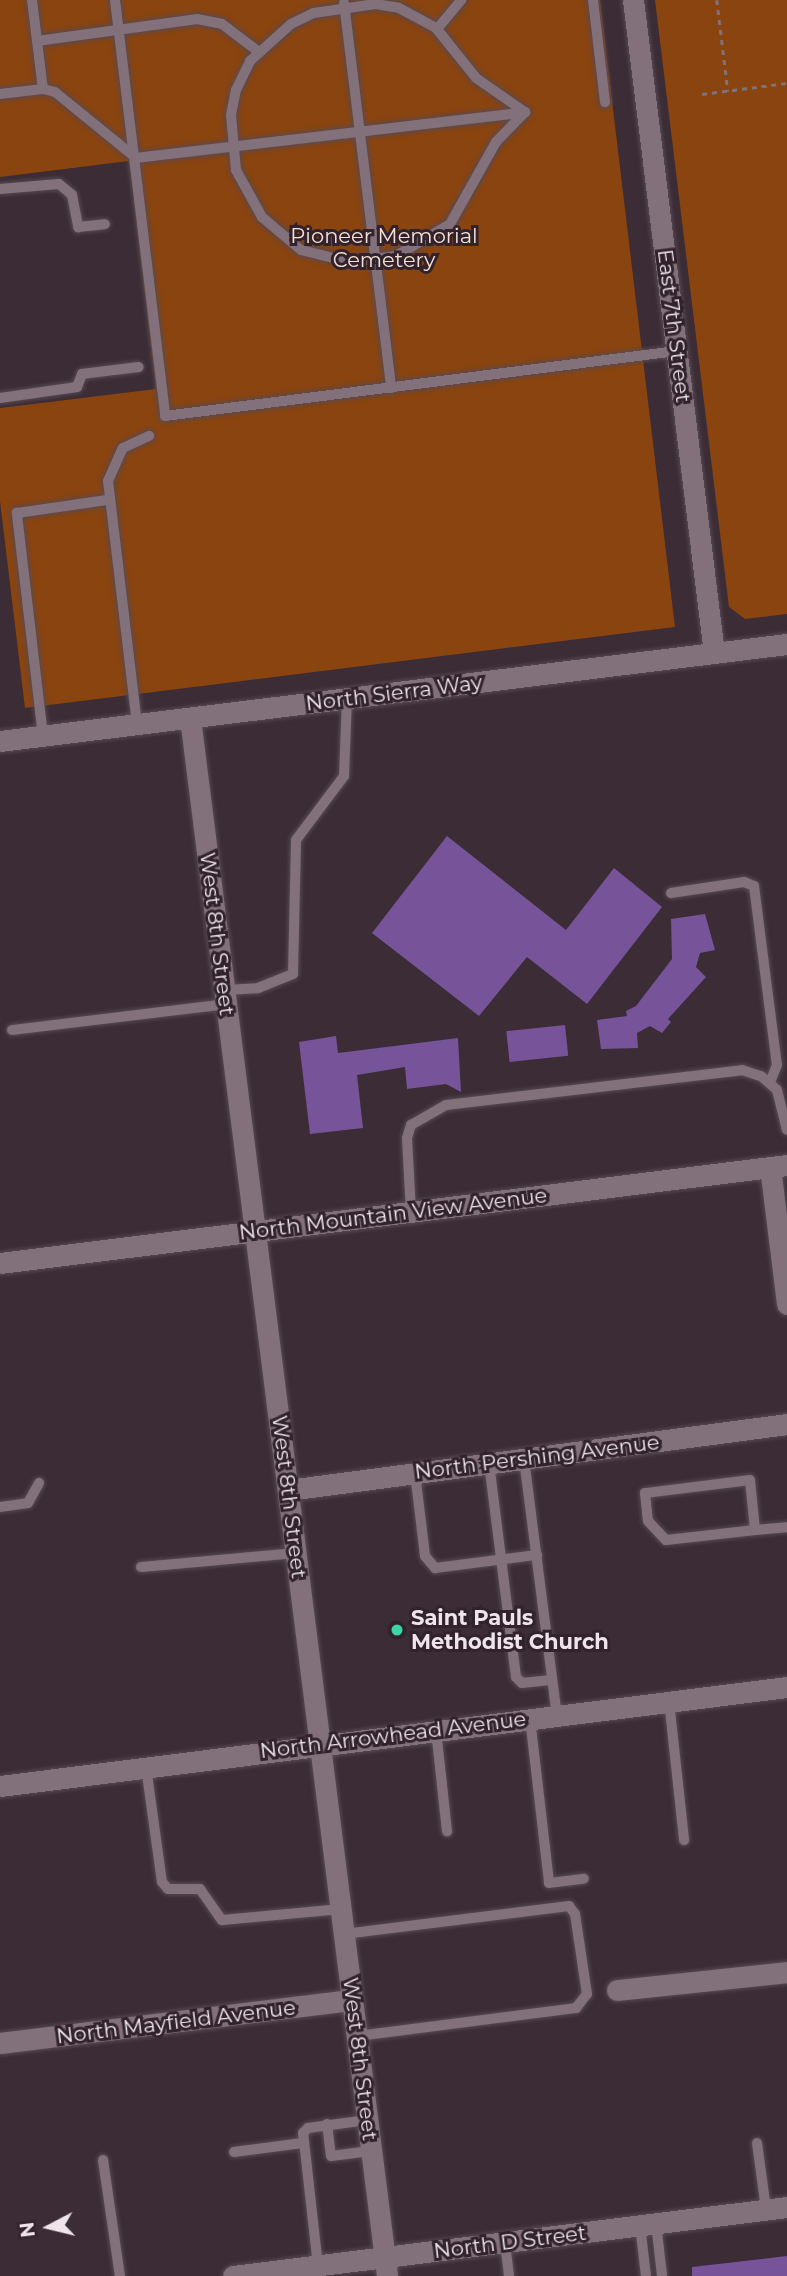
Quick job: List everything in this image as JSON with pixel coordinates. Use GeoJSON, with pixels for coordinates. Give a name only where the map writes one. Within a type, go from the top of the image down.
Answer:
{"type":"FeatureCollection","features":[{"type":"Feature","properties":{"kind":"street","name":"East 7th Street"},"geometry":{"type":"LineString","coordinates":[[633,0],[714,653]]}},
{"type":"Feature","properties":{"kind":"street","name":"North Sierra Way"},"geometry":{"type":"LineString","coordinates":[[0,741],[787,644]]}},
{"type":"Feature","properties":{"kind":"street","name":"West 8th Street"},"geometry":{"type":"LineString","coordinates":[[190,718],[386,2267]]}},
{"type":"Feature","properties":{"kind":"street","name":"North Mountain View Avenue"},"geometry":{"type":"LineString","coordinates":[[0,1263],[779,1166]]}},
{"type":"Feature","properties":{"kind":"street"},"geometry":{"type":"LineString","coordinates":[[779,1166],[787,1304]]}},
{"type":"Feature","properties":{"kind":"street","name":"North Pershing Avenue"},"geometry":{"type":"LineString","coordinates":[[288,1490],[787,1424]]}},
{"type":"Feature","properties":{"kind":"street","name":"North Arrowhead Avenue"},"geometry":{"type":"LineString","coordinates":[[0,1786],[787,1687]]}},
{"type":"Feature","properties":{"kind":"street"},"geometry":{"type":"LineString","coordinates":[[617,1990],[787,1972]]}},
{"type":"Feature","properties":{"kind":"street","name":"North Mayfield Avenue"},"geometry":{"type":"LineString","coordinates":[[0,2043],[352,2000]]}},
{"type":"Feature","properties":{"kind":"street","name":"North D Street"},"geometry":{"type":"LineString","coordinates":[[233,2276],[318,2266],[386,2267],[505,2243],[776,2208]]}},
{"type":"Feature","properties":{"kind":"lane"},"geometry":{"type":"LineString","coordinates":[[32,0],[43,89]]}},
{"type":"Feature","properties":{"kind":"lane"},"geometry":{"type":"LineString","coordinates":[[115,0],[165,416],[677,351]]}},
{"type":"Feature","properties":{"kind":"lane"},"geometry":{"type":"LineString","coordinates":[[437,29],[461,0]]}},
{"type":"Feature","properties":{"kind":"lane"},"geometry":{"type":"LineString","coordinates":[[593,0],[605,102]]}},
{"type":"Feature","properties":{"kind":"lane"},"geometry":{"type":"LineString","coordinates":[[344,3],[391,388]]}},
{"type":"Feature","properties":{"kind":"lane"},"geometry":{"type":"LineString","coordinates":[[344,3],[399,8],[437,29],[476,78],[525,113],[496,142],[450,225],[422,244],[375,261],[326,257],[283,239],[247,195],[233,146],[231,116],[236,90],[259,52],[291,24],[344,3]]}},
{"type":"Feature","properties":{"kind":"lane"},"geometry":{"type":"LineString","coordinates":[[37,41],[211,21],[259,52]]}},
{"type":"Feature","properties":{"kind":"lane"},"geometry":{"type":"LineString","coordinates":[[0,94],[43,89],[55,92],[136,158],[525,113]]}},
{"type":"Feature","properties":{"kind":"lane"},"geometry":{"type":"LineString","coordinates":[[0,190],[59,184],[72,195],[78,227],[105,224]]}},
{"type":"Feature","properties":{"kind":"lane"},"geometry":{"type":"LineString","coordinates":[[0,398],[77,387],[82,374],[139,367]]}},
{"type":"Feature","properties":{"kind":"lane"},"geometry":{"type":"LineString","coordinates":[[138,724],[107,500],[113,462],[123,448],[149,436]]}},
{"type":"Feature","properties":{"kind":"lane"},"geometry":{"type":"LineString","coordinates":[[43,736],[17,513],[107,500]]}},
{"type":"Feature","properties":{"kind":"lane"},"geometry":{"type":"LineString","coordinates":[[12,1030],[225,997],[293,974],[296,840],[344,776],[347,698]]}},
{"type":"Feature","properties":{"kind":"lane"},"geometry":{"type":"LineString","coordinates":[[671,893],[744,882],[754,886],[777,1065],[770,1082]]}},
{"type":"Feature","properties":{"kind":"lane"},"geometry":{"type":"LineString","coordinates":[[411,1212],[407,1138],[411,1125],[446,1104],[742,1070],[770,1082],[783,1104],[787,1130]]}},
{"type":"Feature","properties":{"kind":"lane"},"geometry":{"type":"LineString","coordinates":[[524,1459],[557,1715]]}},
{"type":"Feature","properties":{"kind":"lane"},"geometry":{"type":"LineString","coordinates":[[489,1463],[516,1676],[522,1683],[552,1679]]}},
{"type":"Feature","properties":{"kind":"lane"},"geometry":{"type":"LineString","coordinates":[[415,1473],[425,1556],[435,1568],[537,1555]]}},
{"type":"Feature","properties":{"kind":"lane"},"geometry":{"type":"LineString","coordinates":[[755,1530],[750,1480],[645,1493],[648,1521],[666,1540],[787,1527]]}},
{"type":"Feature","properties":{"kind":"lane"},"geometry":{"type":"LineString","coordinates":[[0,1507],[28,1503],[39,1483]]}},
{"type":"Feature","properties":{"kind":"lane"},"geometry":{"type":"LineString","coordinates":[[141,1567],[296,1553]]}},
{"type":"Feature","properties":{"kind":"lane"},"geometry":{"type":"LineString","coordinates":[[669,1701],[684,1840]]}},
{"type":"Feature","properties":{"kind":"lane"},"geometry":{"type":"LineString","coordinates":[[530,1718],[549,1883],[584,1879]]}},
{"type":"Feature","properties":{"kind":"lane"},"geometry":{"type":"LineString","coordinates":[[436,1730],[447,1831]]}},
{"type":"Feature","properties":{"kind":"lane"},"geometry":{"type":"LineString","coordinates":[[146,1767],[162,1882],[168,1889],[200,1889],[222,1920],[341,1909]]}},
{"type":"Feature","properties":{"kind":"lane"},"geometry":{"type":"LineString","coordinates":[[344,1934],[569,1906],[575,1914],[587,1994],[576,2008],[357,2036]]}},
{"type":"Feature","properties":{"kind":"lane"},"geometry":{"type":"LineString","coordinates":[[318,2266],[302,2143],[308,2128],[367,2120]]}},
{"type":"Feature","properties":{"kind":"lane"},"geometry":{"type":"LineString","coordinates":[[327,2124],[331,2156],[371,2151]]}},
{"type":"Feature","properties":{"kind":"lane"},"geometry":{"type":"LineString","coordinates":[[234,2152],[302,2143]]}},
{"type":"Feature","properties":{"kind":"lane"},"geometry":{"type":"LineString","coordinates":[[757,2143],[776,2208]]}},
{"type":"Feature","properties":{"kind":"lane"},"geometry":{"type":"LineString","coordinates":[[103,2160],[120,2276]]}},
{"type":"Feature","properties":{"kind":"lane"},"geometry":{"type":"LineString","coordinates":[[646,2276],[648,2224]]}},
{"type":"Feature","properties":{"kind":"lane"},"geometry":{"type":"LineString","coordinates":[[648,2224],[662,2276]]}},
{"type":"Feature","properties":{"kind":"lane"},"geometry":{"type":"LineString","coordinates":[[505,2243],[509,2276]]}},
{"type":"Feature","properties":{"kind":"path"},"geometry":{"type":"LineString","coordinates":[[717,0],[728,91]]}},
{"type":"Feature","properties":{"kind":"path"},"geometry":{"type":"LineString","coordinates":[[702,94],[787,83]]}},
{"type":"Feature","properties":{"kind":"green space","name":"Pioneer Memorial Cemetery"},"geometry":{"type":"Polygon","coordinates":[[[0,0],[600,0],[675,627],[25,708],[0,501],[0,408],[156,389],[129,161],[0,177],[0,0]]]}},
{"type":"Feature","properties":{"kind":"green space"},"geometry":{"type":"Polygon","coordinates":[[[655,0],[787,0],[787,614],[745,619],[729,607],[655,0]]]}},
{"type":"Feature","properties":{"kind":"building"},"geometry":{"type":"Polygon","coordinates":[[[447,836],[566,930],[614,868],[662,907],[587,1004],[527,957],[479,1016],[372,933],[447,836]]]}},
{"type":"Feature","properties":{"kind":"building"},"geometry":{"type":"Polygon","coordinates":[[[705,914],[715,950],[700,953],[696,967],[706,977],[668,1019],[671,1022],[662,1033],[650,1026],[637,1033],[638,1048],[601,1049],[597,1020],[627,1016],[626,1011],[636,1006],[672,959],[671,919],[705,914]]]}},
{"type":"Feature","properties":{"kind":"building"},"geometry":{"type":"Polygon","coordinates":[[[565,1025],[568,1056],[510,1062],[506,1031],[565,1025]]]}},
{"type":"Feature","properties":{"kind":"building"},"geometry":{"type":"Polygon","coordinates":[[[336,1036],[338,1053],[458,1038],[461,1092],[446,1084],[407,1089],[405,1067],[357,1075],[363,1128],[310,1134],[299,1042],[336,1036]]]}},
{"type":"Feature","properties":{"kind":"building"},"geometry":{"type":"Polygon","coordinates":[[[787,2256],[787,2276],[692,2276],[692,2267],[787,2256]]]}},
{"type":"Feature","properties":{"kind":"place","name":"Saint Pauls Methodist Church"},"geometry":{"type":"Point","coordinates":[397,1630]}}]}
